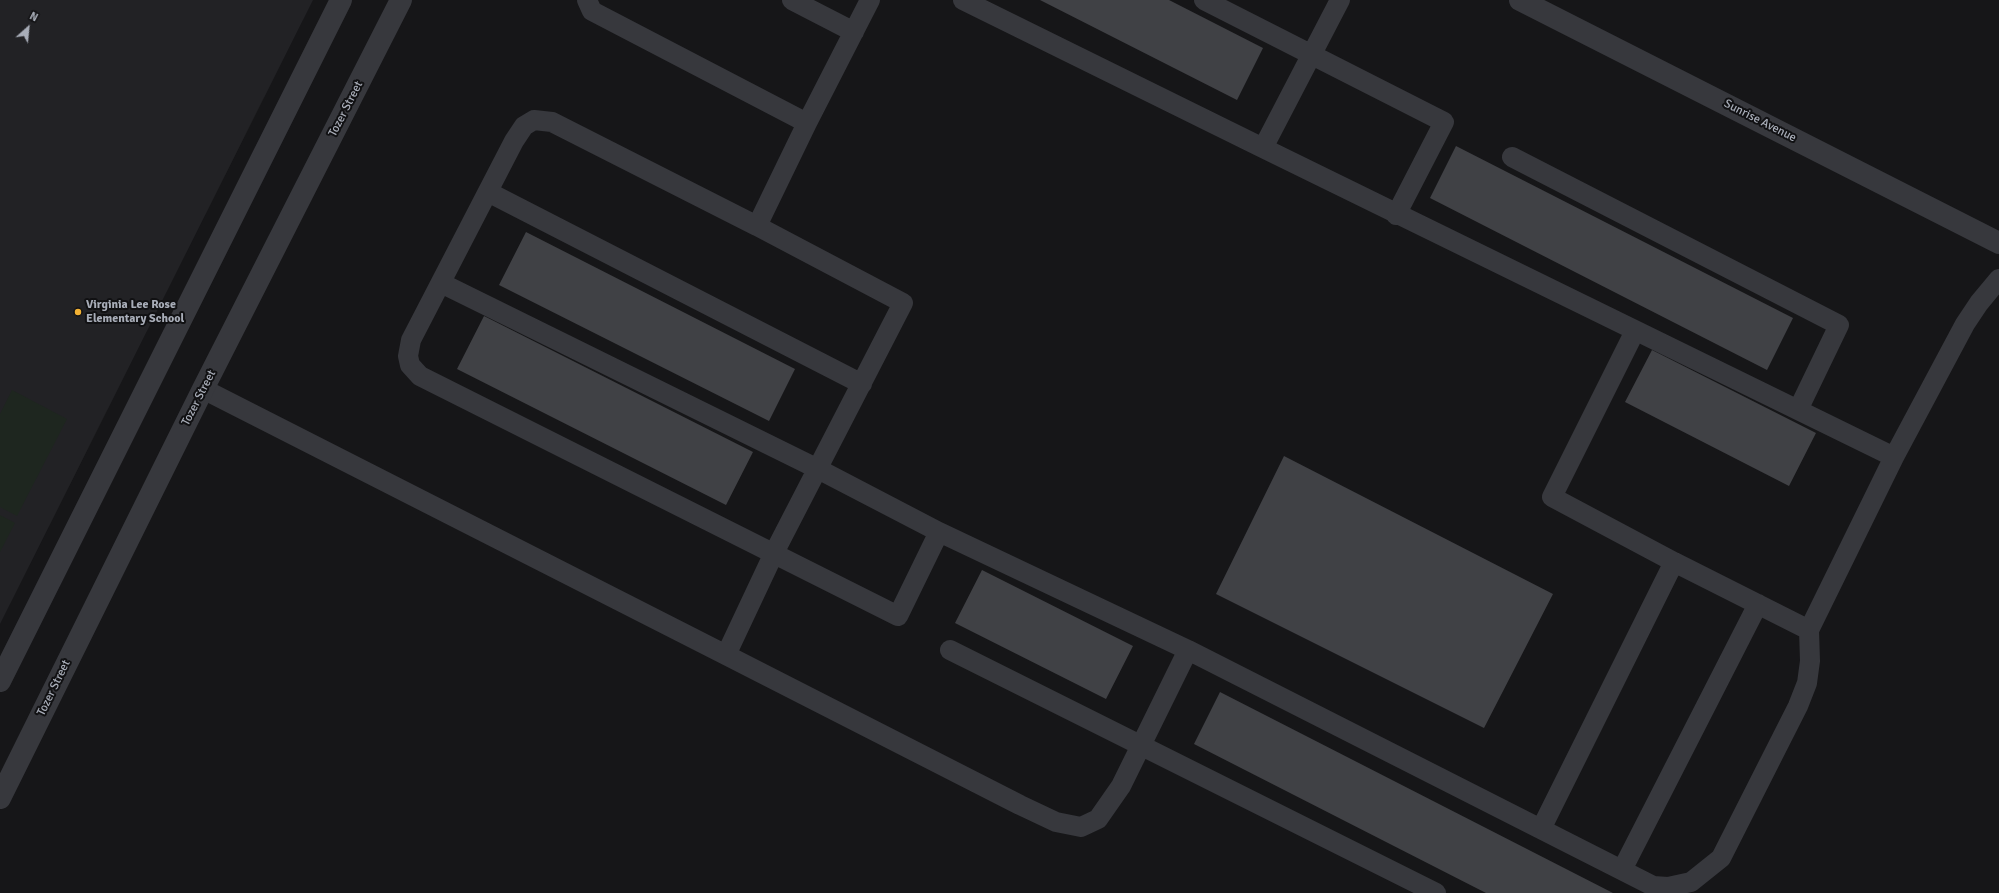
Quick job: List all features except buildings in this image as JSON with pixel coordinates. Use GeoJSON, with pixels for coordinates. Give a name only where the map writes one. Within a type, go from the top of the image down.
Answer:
{"type":"FeatureCollection","features":[{"type":"Feature","properties":{"kind":"street"},"geometry":{"type":"LineString","coordinates":[[0,681],[341,0]]}},
{"type":"Feature","properties":{"kind":"street","name":"Tozer Street"},"geometry":{"type":"LineString","coordinates":[[0,798],[203,389],[401,0]]}},
{"type":"Feature","properties":{"kind":"street","name":"Sunrise Avenue"},"geometry":{"type":"LineString","coordinates":[[1520,0],[1999,243]]}},
{"type":"Feature","properties":{"kind":"lane"},"geometry":{"type":"LineString","coordinates":[[587,0],[592,11],[807,122]]}},
{"type":"Feature","properties":{"kind":"lane"},"geometry":{"type":"LineString","coordinates":[[792,0],[854,32]]}},
{"type":"Feature","properties":{"kind":"lane"},"geometry":{"type":"LineString","coordinates":[[756,226],[807,122],[870,0]]}},
{"type":"Feature","properties":{"kind":"lane"},"geometry":{"type":"LineString","coordinates":[[963,0],[1396,215],[1894,457]]}},
{"type":"Feature","properties":{"kind":"lane"},"geometry":{"type":"LineString","coordinates":[[1204,0],[1444,122],[1396,215]]}},
{"type":"Feature","properties":{"kind":"lane"},"geometry":{"type":"LineString","coordinates":[[1263,148],[1340,0]]}},
{"type":"Feature","properties":{"kind":"lane"},"geometry":{"type":"LineString","coordinates":[[726,655],[774,553],[903,303],[552,122],[534,120],[524,126],[514,141],[411,340],[408,356],[410,365],[420,376],[774,553],[898,616],[939,532]]}},
{"type":"Feature","properties":{"kind":"lane"},"geometry":{"type":"LineString","coordinates":[[1512,158],[1839,325],[1798,410]]}},
{"type":"Feature","properties":{"kind":"lane"},"geometry":{"type":"LineString","coordinates":[[488,192],[862,384]]}},
{"type":"Feature","properties":{"kind":"lane"},"geometry":{"type":"LineString","coordinates":[[441,283],[818,469],[939,532],[1188,650],[1653,886],[1688,887],[1721,858],[1798,706],[1807,683],[1810,661],[1809,630],[1894,457],[1965,324],[1979,303],[1999,280]]}},
{"type":"Feature","properties":{"kind":"lane"},"geometry":{"type":"LineString","coordinates":[[1635,331],[1552,497],[1674,562],[1809,630]]}},
{"type":"Feature","properties":{"kind":"lane"},"geometry":{"type":"LineString","coordinates":[[203,389],[1056,822],[1081,828],[1098,819],[1121,786],[1188,650]]}},
{"type":"Feature","properties":{"kind":"lane"},"geometry":{"type":"LineString","coordinates":[[1541,829],[1674,562]]}},
{"type":"Feature","properties":{"kind":"lane"},"geometry":{"type":"LineString","coordinates":[[1622,870],[1758,604]]}},
{"type":"Feature","properties":{"kind":"lane"},"geometry":{"type":"LineString","coordinates":[[950,650],[1436,893]]}},
{"type":"Feature","properties":{"kind":"shaded area","name":"Virginia Lee Rose Elementary School"},"geometry":{"type":"Polygon","coordinates":[[[0,0],[313,0],[0,624],[0,0]]]}},
{"type":"Feature","properties":{"kind":"shaded area"},"geometry":{"type":"Polygon","coordinates":[[[12,390],[67,419],[17,516],[0,507],[0,414],[12,390]]]}},
{"type":"Feature","properties":{"kind":"shaded area"},"geometry":{"type":"Polygon","coordinates":[[[0,515],[15,523],[0,552],[0,515]]]}},
{"type":"Feature","properties":{"kind":"place","name":"Virginia Lee Rose Elementary School"},"geometry":{"type":"Point","coordinates":[78,312]}}]}
